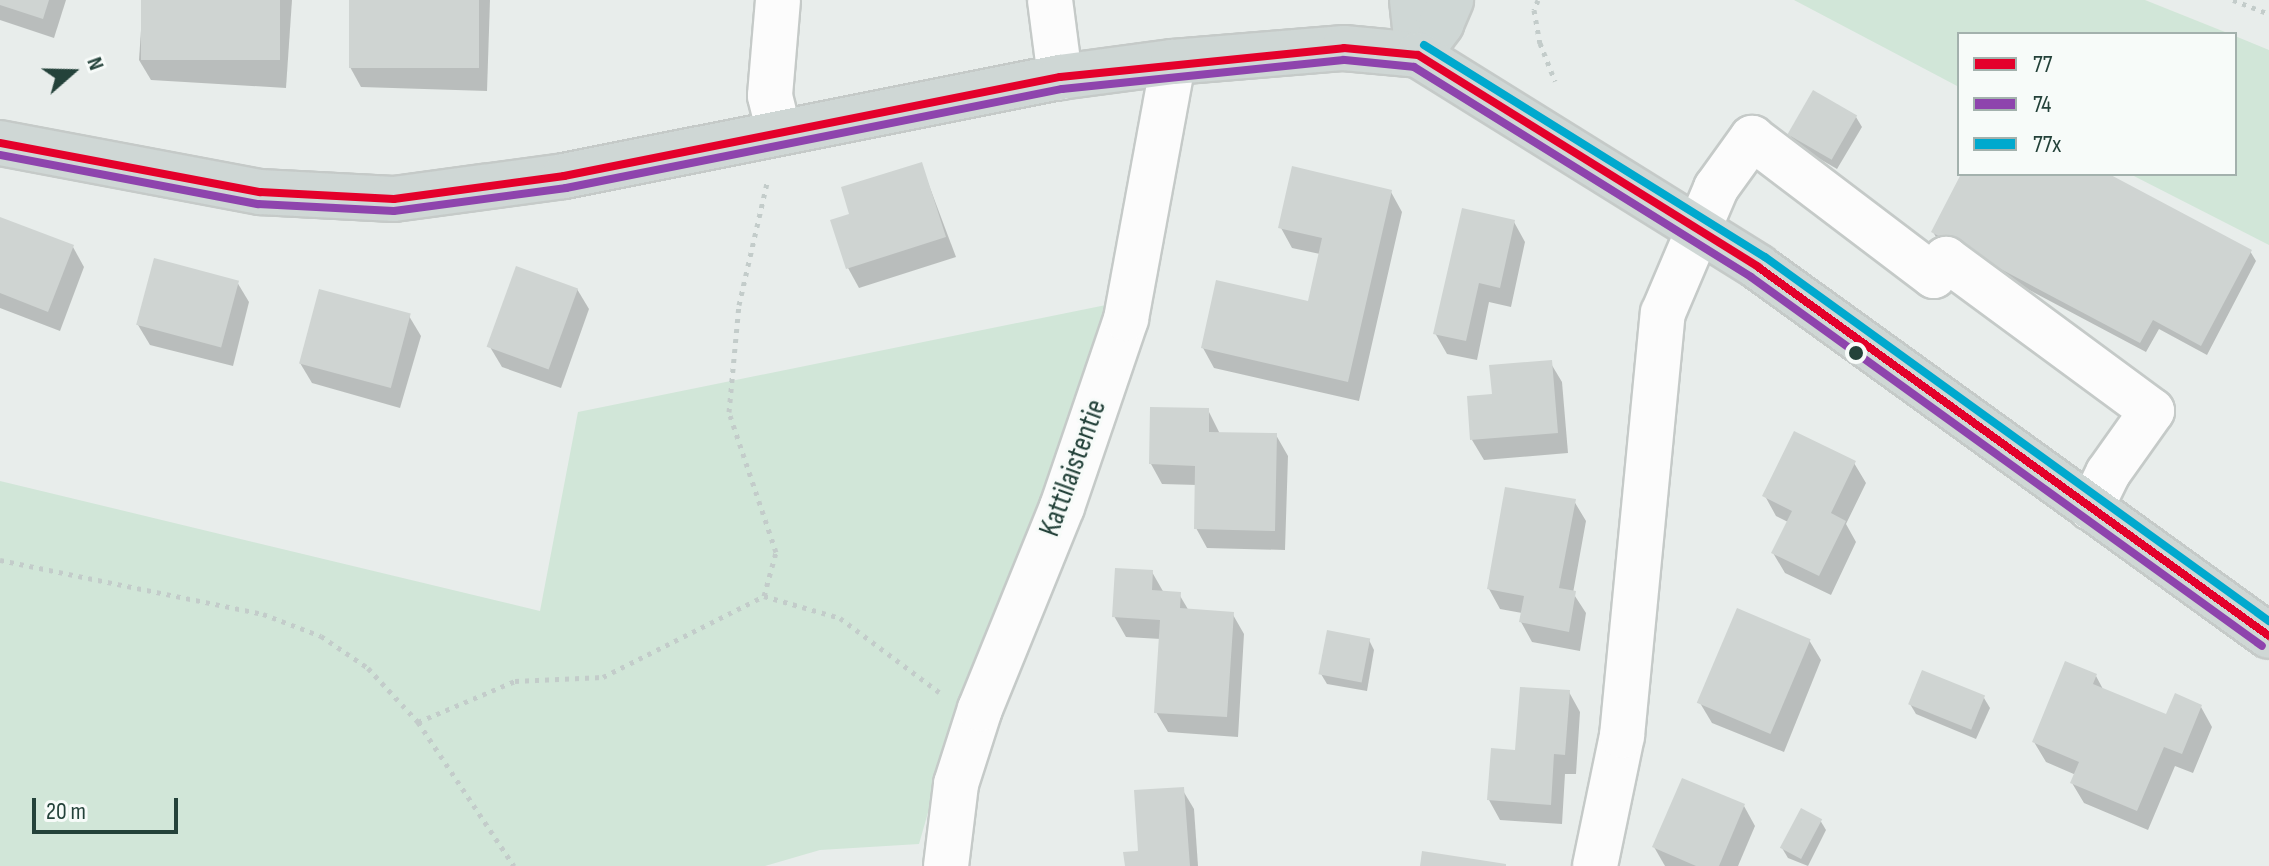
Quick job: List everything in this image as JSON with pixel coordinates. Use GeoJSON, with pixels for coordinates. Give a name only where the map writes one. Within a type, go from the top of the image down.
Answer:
{"type":"FeatureCollection","features":[{"type":"Feature","properties":{"kind":"main road"},"geometry":{"type":"LineString","coordinates":[[1412,0],[1418,55]]}},
{"type":"Feature","properties":{"kind":"main road"},"geometry":{"type":"LineString","coordinates":[[1418,55],[1441,24],[1451,0]]}},
{"type":"Feature","properties":{"kind":"main road"},"geometry":{"type":"LineString","coordinates":[[0,143],[260,192],[394,199],[564,176],[1060,77],[1173,62],[1344,48],[1418,55],[1758,267],[2269,636]]}},
{"type":"Feature","properties":{"kind":"street"},"geometry":{"type":"LineString","coordinates":[[778,0],[770,96],[779,132]]}},
{"type":"Feature","properties":{"kind":"street"},"geometry":{"type":"LineString","coordinates":[[1050,0],[1060,77]]}},
{"type":"Feature","properties":{"kind":"street","name":"Kattilaistentie"},"geometry":{"type":"LineString","coordinates":[[946,866],[956,784],[980,709],[1062,507],[1126,319],[1173,62]]}},
{"type":"Feature","properties":{"kind":"street"},"geometry":{"type":"LineString","coordinates":[[1595,866],[1622,736],[1663,313],[1696,228],[1752,138],[1934,276],[1946,259],[2152,411],[2091,508]]}},
{"type":"Feature","properties":{"kind":"path"},"geometry":{"type":"LineString","coordinates":[[2233,0],[2269,14]]}},
{"type":"Feature","properties":{"kind":"path"},"geometry":{"type":"LineString","coordinates":[[764,596],[776,552],[729,412],[739,305],[779,132]]}},
{"type":"Feature","properties":{"kind":"path"},"geometry":{"type":"LineString","coordinates":[[0,560],[263,614],[321,636],[368,668],[418,722],[514,866]]}},
{"type":"Feature","properties":{"kind":"path"},"geometry":{"type":"LineString","coordinates":[[418,722],[515,681],[603,677],[764,596],[840,618],[934,690],[980,709]]}},
{"type":"Feature","properties":{"kind":"green space"},"geometry":{"type":"Polygon","coordinates":[[[1794,0],[2145,0],[2225,32],[1957,32],[1957,86],[1794,0]]]}},
{"type":"Feature","properties":{"kind":"green space"},"geometry":{"type":"Polygon","coordinates":[[[2237,37],[2269,50],[2269,245],[2134,176],[2237,176],[2237,37]]]}},
{"type":"Feature","properties":{"kind":"green space"},"geometry":{"type":"Polygon","coordinates":[[[1106,305],[1040,502],[962,694],[919,844],[820,850],[765,866],[0,866],[0,481],[540,611],[578,412],[1106,305]]]}},
{"type":"Feature","properties":{"kind":"building"},"geometry":{"type":"Polygon","coordinates":[[[0,0],[49,0],[43,19],[0,5],[0,0]]]}},
{"type":"Feature","properties":{"kind":"building"},"geometry":{"type":"Polygon","coordinates":[[[141,0],[280,0],[280,60],[141,60],[141,0]]]}},
{"type":"Feature","properties":{"kind":"building"},"geometry":{"type":"Polygon","coordinates":[[[349,0],[479,0],[479,68],[349,68],[349,0]]]}},
{"type":"Feature","properties":{"kind":"building"},"geometry":{"type":"Polygon","coordinates":[[[1813,90],[1857,116],[1832,160],[1788,134],[1813,90]]]}},
{"type":"Feature","properties":{"kind":"building"},"geometry":{"type":"Polygon","coordinates":[[[922,162],[946,237],[846,269],[830,220],[849,214],[841,187],[922,162]]]}},
{"type":"Feature","properties":{"kind":"building"},"geometry":{"type":"Polygon","coordinates":[[[1292,166],[1392,190],[1348,382],[1201,348],[1216,280],[1308,301],[1322,238],[1278,228],[1292,166]]]}},
{"type":"Feature","properties":{"kind":"building"},"geometry":{"type":"Polygon","coordinates":[[[1960,176],[2113,176],[2252,250],[2201,346],[2153,320],[2140,343],[1931,232],[1960,176]]]}},
{"type":"Feature","properties":{"kind":"building"},"geometry":{"type":"Polygon","coordinates":[[[1462,208],[1515,220],[1500,288],[1479,283],[1466,341],[1433,334],[1462,208]]]}},
{"type":"Feature","properties":{"kind":"building"},"geometry":{"type":"Polygon","coordinates":[[[0,217],[74,245],[48,312],[0,293],[0,217]]]}},
{"type":"Feature","properties":{"kind":"building"},"geometry":{"type":"Polygon","coordinates":[[[154,258],[239,281],[221,347],[136,325],[154,258]]]}},
{"type":"Feature","properties":{"kind":"building"},"geometry":{"type":"Polygon","coordinates":[[[516,266],[578,289],[549,369],[487,347],[516,266]]]}},
{"type":"Feature","properties":{"kind":"building"},"geometry":{"type":"Polygon","coordinates":[[[319,289],[411,314],[391,388],[299,363],[319,289]]]}},
{"type":"Feature","properties":{"kind":"building"},"geometry":{"type":"Polygon","coordinates":[[[1552,360],[1558,433],[1470,440],[1467,396],[1492,394],[1489,365],[1552,360]]]}},
{"type":"Feature","properties":{"kind":"building"},"geometry":{"type":"Polygon","coordinates":[[[1150,407],[1209,408],[1209,432],[1277,433],[1275,531],[1194,529],[1195,466],[1149,464],[1150,407]]]}},
{"type":"Feature","properties":{"kind":"building"},"geometry":{"type":"Polygon","coordinates":[[[1794,431],[1856,461],[1831,513],[1846,521],[1819,576],[1771,553],[1792,511],[1762,496],[1794,431]]]}},
{"type":"Feature","properties":{"kind":"building"},"geometry":{"type":"Polygon","coordinates":[[[1505,487],[1576,499],[1559,588],[1576,591],[1569,632],[1519,622],[1524,596],[1487,589],[1505,487]]]}},
{"type":"Feature","properties":{"kind":"building"},"geometry":{"type":"Polygon","coordinates":[[[1115,568],[1153,570],[1152,590],[1181,592],[1180,608],[1234,612],[1227,717],[1154,713],[1160,620],[1112,617],[1115,568]]]}},
{"type":"Feature","properties":{"kind":"building"},"geometry":{"type":"Polygon","coordinates":[[[1737,608],[1811,639],[1770,734],[1697,703],[1737,608]]]}},
{"type":"Feature","properties":{"kind":"building"},"geometry":{"type":"Polygon","coordinates":[[[1327,630],[1370,638],[1362,683],[1318,674],[1327,630]]]}},
{"type":"Feature","properties":{"kind":"building"},"geometry":{"type":"Polygon","coordinates":[[[2065,661],[2097,674],[2093,684],[2166,714],[2175,693],[2202,705],[2182,754],[2164,747],[2137,811],[2070,783],[2079,762],[2032,742],[2065,661]]]}},
{"type":"Feature","properties":{"kind":"building"},"geometry":{"type":"Polygon","coordinates":[[[1922,670],[1985,695],[1971,730],[1908,704],[1922,670]]]}},
{"type":"Feature","properties":{"kind":"building"},"geometry":{"type":"Polygon","coordinates":[[[1520,687],[1570,690],[1565,755],[1554,754],[1551,805],[1487,800],[1491,748],[1515,750],[1520,687]]]}},
{"type":"Feature","properties":{"kind":"building"},"geometry":{"type":"Polygon","coordinates":[[[1682,778],[1745,804],[1719,866],[1696,866],[1652,847],[1682,778]]]}},
{"type":"Feature","properties":{"kind":"building"},"geometry":{"type":"Polygon","coordinates":[[[1184,787],[1190,866],[1125,866],[1123,852],[1138,851],[1134,790],[1184,787]]]}},
{"type":"Feature","properties":{"kind":"building"},"geometry":{"type":"Polygon","coordinates":[[[1801,808],[1822,819],[1801,859],[1780,848],[1801,808]]]}},
{"type":"Feature","properties":{"kind":"building"},"geometry":{"type":"Polygon","coordinates":[[[1422,851],[1506,864],[1506,866],[1420,866],[1422,851]]]}},
{"type":"Feature","properties":{"kind":"transit line","name":"77x"},"geometry":{"type":"LineString","coordinates":[[1424,45],[1765,257],[2269,621]]}},
{"type":"Feature","properties":{"kind":"transit line","name":"77"},"geometry":{"type":"LineString","coordinates":[[0,143],[260,192],[394,199],[564,176],[1060,77],[1344,48],[1418,55],[1758,267],[2269,636]]}},
{"type":"Feature","properties":{"kind":"transit line","name":"74"},"geometry":{"type":"LineString","coordinates":[[0,155],[258,204],[394,211],[566,188],[1062,89],[1344,60],[1414,67],[1751,277],[2262,646]]}}]}
